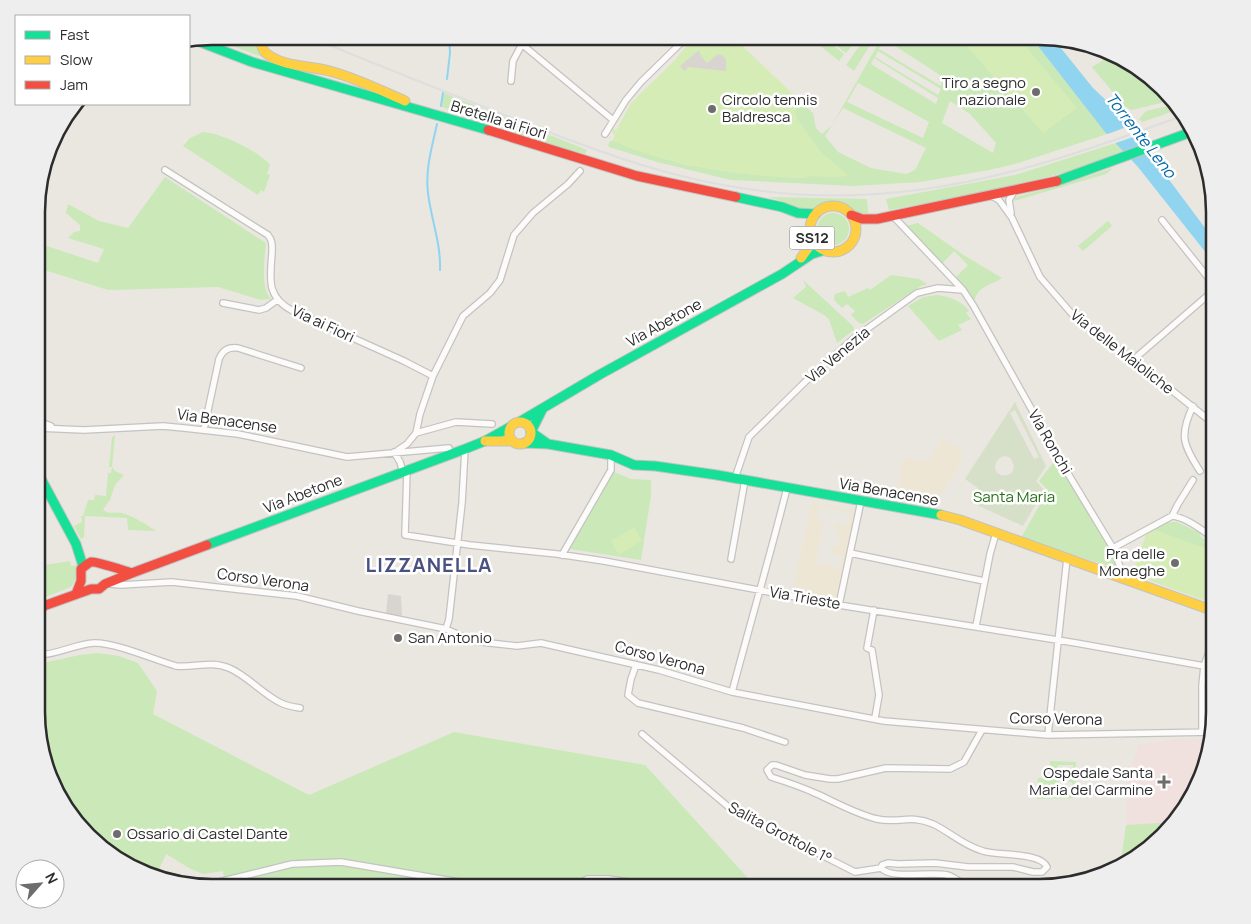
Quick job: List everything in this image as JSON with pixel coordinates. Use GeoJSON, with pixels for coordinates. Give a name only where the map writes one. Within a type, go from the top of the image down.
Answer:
{"type":"FeatureCollection","features":[{"type":"Feature","properties":{"kind":"main road","name":"Bretella ai Fiori"},"geometry":{"type":"LineString","coordinates":[[208,45],[252,62],[442,116],[637,176],[782,207],[798,213],[816,214]]}},
{"type":"Feature","properties":{"kind":"main road"},"geometry":{"type":"LineString","coordinates":[[261,45],[264,51],[278,59],[332,71],[442,116]]}},
{"type":"Feature","properties":{"kind":"main road","name":"SS12"},"geometry":{"type":"LineString","coordinates":[[855,234],[877,220],[1053,182],[1187,134]]}},
{"type":"Feature","properties":{"kind":"main road","name":"SS12"},"geometry":{"type":"LineString","coordinates":[[798,263],[809,247],[811,228],[816,214],[822,209],[830,206],[838,207],[862,219],[877,220]]}},
{"type":"Feature","properties":{"kind":"main road","name":"Bretella ai Fiori"},"geometry":{"type":"LineString","coordinates":[[798,213],[811,228]]}},
{"type":"Feature","properties":{"kind":"main road","name":"SS12"},"geometry":{"type":"LineString","coordinates":[[811,228],[817,245],[825,250],[834,252],[851,244],[856,226],[851,215]]}},
{"type":"Feature","properties":{"kind":"main road","name":"SS12"},"geometry":{"type":"LineString","coordinates":[[798,263],[812,254],[825,250]]}},
{"type":"Feature","properties":{"kind":"main road","name":"Via Abetone"},"geometry":{"type":"LineString","coordinates":[[543,408],[782,274],[798,263]]}},
{"type":"Feature","properties":{"kind":"main road"},"geometry":{"type":"LineString","coordinates":[[524,443],[529,439],[543,408]]}},
{"type":"Feature","properties":{"kind":"main road","name":"SS12"},"geometry":{"type":"LineString","coordinates":[[484,441],[514,422],[521,421],[543,408]]}},
{"type":"Feature","properties":{"kind":"main road"},"geometry":{"type":"LineString","coordinates":[[521,421],[528,425],[531,432]]}},
{"type":"Feature","properties":{"kind":"main road"},"geometry":{"type":"LineString","coordinates":[[510,426],[508,436],[512,441]]}},
{"type":"Feature","properties":{"kind":"main road","name":"Via Benacense"},"geometry":{"type":"LineString","coordinates":[[531,432],[548,444]]}},
{"type":"Feature","properties":{"kind":"main road","name":"SS12"},"geometry":{"type":"LineString","coordinates":[[484,441],[524,443]]}},
{"type":"Feature","properties":{"kind":"main road","name":"Via Abetone"},"geometry":{"type":"LineString","coordinates":[[132,573],[484,441]]}},
{"type":"Feature","properties":{"kind":"main road","name":"Via Benacense"},"geometry":{"type":"LineString","coordinates":[[524,443],[548,444],[611,455],[634,465],[655,466],[735,478],[935,513],[1068,558],[1206,608]]}},
{"type":"Feature","properties":{"kind":"main road"},"geometry":{"type":"LineString","coordinates":[[45,486],[76,544],[83,566]]}},
{"type":"Feature","properties":{"kind":"main road"},"geometry":{"type":"LineString","coordinates":[[76,544],[95,561],[104,566],[132,573]]}},
{"type":"Feature","properties":{"kind":"main road"},"geometry":{"type":"LineString","coordinates":[[76,594],[81,581],[80,573],[83,566],[95,561]]}},
{"type":"Feature","properties":{"kind":"main road"},"geometry":{"type":"LineString","coordinates":[[104,566],[108,576],[105,584]]}},
{"type":"Feature","properties":{"kind":"main road","name":"SS12"},"geometry":{"type":"LineString","coordinates":[[45,605],[91,589],[99,588],[132,573]]}},
{"type":"Feature","properties":{"kind":"main road"},"geometry":{"type":"LineString","coordinates":[[81,581],[86,587],[91,589]]}},
{"type":"Feature","properties":{"kind":"street"},"geometry":{"type":"LineString","coordinates":[[605,134],[626,100],[641,82],[679,45]]}},
{"type":"Feature","properties":{"kind":"street"},"geometry":{"type":"LineString","coordinates":[[511,81],[513,61],[522,46],[524,46],[613,120]]}},
{"type":"Feature","properties":{"kind":"street","name":"Via ai Fiori"},"geometry":{"type":"LineString","coordinates":[[165,170],[268,235],[273,243],[272,288],[277,300],[293,311],[404,361],[432,376]]}},
{"type":"Feature","properties":{"kind":"street"},"geometry":{"type":"LineString","coordinates":[[405,471],[394,452],[407,444],[416,433],[432,376],[463,316],[496,287],[514,236],[533,213],[568,184],[580,171]]}},
{"type":"Feature","properties":{"kind":"street","name":"Via delle Maioliche"},"geometry":{"type":"LineString","coordinates":[[1012,218],[1010,200],[1015,190]]}},
{"type":"Feature","properties":{"kind":"street","name":"Via delle Maioliche"},"geometry":{"type":"LineString","coordinates":[[990,195],[999,200],[1012,218],[1034,268],[1072,314],[1206,417]]}},
{"type":"Feature","properties":{"kind":"street"},"geometry":{"type":"LineString","coordinates":[[893,216],[963,290]]}},
{"type":"Feature","properties":{"kind":"street"},"geometry":{"type":"LineString","coordinates":[[1162,220],[1206,275]]}},
{"type":"Feature","properties":{"kind":"street","name":"Via Venezia"},"geometry":{"type":"LineString","coordinates":[[735,478],[749,437],[805,382],[853,339],[917,293],[938,288],[963,290]]}},
{"type":"Feature","properties":{"kind":"street","name":"Via Ronchi"},"geometry":{"type":"LineString","coordinates":[[963,290],[1113,548],[1125,580]]}},
{"type":"Feature","properties":{"kind":"street"},"geometry":{"type":"LineString","coordinates":[[1133,360],[1206,297]]}},
{"type":"Feature","properties":{"kind":"street"},"geometry":{"type":"LineString","coordinates":[[222,303],[259,310],[266,308],[277,300]]}},
{"type":"Feature","properties":{"kind":"street"},"geometry":{"type":"LineString","coordinates":[[204,429],[222,352],[227,349],[238,348],[301,368]]}},
{"type":"Feature","properties":{"kind":"street"},"geometry":{"type":"LineString","coordinates":[[1193,406],[1184,426],[1184,441],[1200,471]]}},
{"type":"Feature","properties":{"kind":"street"},"geometry":{"type":"LineString","coordinates":[[416,433],[456,422],[492,424]]}},
{"type":"Feature","properties":{"kind":"street"},"geometry":{"type":"LineString","coordinates":[[45,424],[55,428]]}},
{"type":"Feature","properties":{"kind":"street","name":"Via Benacense"},"geometry":{"type":"LineString","coordinates":[[55,428],[70,430],[163,426],[204,429],[266,439],[347,457],[449,448]]}},
{"type":"Feature","properties":{"kind":"street"},"geometry":{"type":"LineString","coordinates":[[45,428],[55,428]]}},
{"type":"Feature","properties":{"kind":"street"},"geometry":{"type":"LineString","coordinates":[[446,629],[449,619],[458,543],[464,484],[465,449]]}},
{"type":"Feature","properties":{"kind":"street"},"geometry":{"type":"LineString","coordinates":[[562,555],[611,470],[611,455]]}},
{"type":"Feature","properties":{"kind":"street","name":"Via Trieste"},"geometry":{"type":"LineString","coordinates":[[405,471],[405,535],[562,555],[642,568],[839,604],[1204,666]]}},
{"type":"Feature","properties":{"kind":"street"},"geometry":{"type":"LineString","coordinates":[[731,559],[745,480]]}},
{"type":"Feature","properties":{"kind":"street"},"geometry":{"type":"LineString","coordinates":[[1172,516],[1193,480]]}},
{"type":"Feature","properties":{"kind":"street"},"geometry":{"type":"LineString","coordinates":[[732,692],[787,488]]}},
{"type":"Feature","properties":{"kind":"street"},"geometry":{"type":"LineString","coordinates":[[839,604],[861,501]]}},
{"type":"Feature","properties":{"kind":"street"},"geometry":{"type":"LineString","coordinates":[[1113,548],[1172,516],[1177,516],[1187,521],[1206,534]]}},
{"type":"Feature","properties":{"kind":"street"},"geometry":{"type":"LineString","coordinates":[[976,626],[984,581],[996,533]]}},
{"type":"Feature","properties":{"kind":"street"},"geometry":{"type":"LineString","coordinates":[[850,554],[984,581]]}},
{"type":"Feature","properties":{"kind":"street"},"geometry":{"type":"LineString","coordinates":[[1048,735],[1057,640],[1068,558]]}},
{"type":"Feature","properties":{"kind":"street","name":"Corso Verona"},"geometry":{"type":"LineString","coordinates":[[105,584],[172,582],[297,596],[446,629],[472,641],[517,646],[541,642],[636,665],[732,692],[884,721],[1048,735],[1202,732]]}},
{"type":"Feature","properties":{"kind":"street"},"geometry":{"type":"LineString","coordinates":[[874,610],[867,648],[872,650],[875,658],[879,694],[874,718]]}},
{"type":"Feature","properties":{"kind":"street"},"geometry":{"type":"LineString","coordinates":[[45,654],[94,643],[112,646],[176,666],[187,667],[208,663],[229,668],[282,704],[300,708]]}},
{"type":"Feature","properties":{"kind":"street"},"geometry":{"type":"LineString","coordinates":[[1202,732],[1202,685],[1206,660]]}},
{"type":"Feature","properties":{"kind":"street"},"geometry":{"type":"LineString","coordinates":[[636,665],[628,695],[638,703],[743,728],[785,742]]}},
{"type":"Feature","properties":{"kind":"street","name":"Salita Grottole 1°"},"geometry":{"type":"LineString","coordinates":[[642,734],[731,809],[855,872],[881,868],[882,865],[888,863],[935,863],[968,867],[1013,867],[1033,872],[1042,872],[1046,870],[1046,863],[1038,858],[997,854],[974,848],[934,825],[919,819],[882,820],[866,816],[800,786],[771,777],[768,774],[769,767],[776,765],[805,775],[830,778],[891,768],[950,769],[964,762],[982,730]]}},
{"type":"Feature","properties":{"kind":"street"},"geometry":{"type":"LineString","coordinates":[[231,879],[292,864],[341,862],[441,879]]}},
{"type":"Feature","properties":{"kind":"street"},"geometry":{"type":"LineString","coordinates":[[881,868],[886,873],[892,874],[927,873],[947,875],[955,879]]}},
{"type":"Feature","properties":{"kind":"street"},"geometry":{"type":"LineString","coordinates":[[587,879],[608,879]]}},
{"type":"Feature","properties":{"kind":"shaded area"},"geometry":{"type":"Polygon","coordinates":[[[699,50],[707,63],[718,54],[723,56],[726,59],[726,71],[688,67],[685,71],[683,70],[680,66],[699,50]]]}},
{"type":"Feature","properties":{"kind":"shaded area"},"geometry":{"type":"Polygon","coordinates":[[[943,438],[963,451],[959,457],[963,460],[935,505],[896,498],[903,457],[928,462],[943,438]]]}},
{"type":"Feature","properties":{"kind":"shaded area"},"geometry":{"type":"Polygon","coordinates":[[[812,502],[856,510],[837,600],[792,592],[812,502]],[[820,506],[817,521],[824,522],[816,563],[840,568],[842,557],[832,555],[833,546],[837,547],[840,534],[835,532],[836,523],[848,525],[851,513],[820,506]]]}},
{"type":"Feature","properties":{"kind":"shaded area"},"geometry":{"type":"Polygon","coordinates":[[[388,594],[401,596],[402,616],[386,614],[388,594]]]}},
{"type":"Feature","properties":{"kind":"shaded area","name":"Ospedale Santa Maria del Carmine"},"geometry":{"type":"Polygon","coordinates":[[[1204,738],[1197,766],[1189,786],[1172,814],[1164,823],[1126,825],[1127,791],[1130,772],[1139,744],[1172,739],[1204,738]]]}},
{"type":"Feature","properties":{"kind":"green space"},"geometry":{"type":"Polygon","coordinates":[[[229,45],[258,45],[262,54],[268,59],[229,45]]]}},
{"type":"Feature","properties":{"kind":"green space","name":"Circolo tennis Baldresca"},"geometry":{"type":"Polygon","coordinates":[[[687,45],[741,45],[796,97],[796,117],[821,152],[848,175],[842,177],[814,176],[804,178],[731,172],[683,164],[613,141],[615,135],[611,130],[612,128],[616,131],[632,102],[675,60],[687,45]]]}},
{"type":"Feature","properties":{"kind":"green space"},"geometry":{"type":"Polygon","coordinates":[[[819,45],[832,45],[844,54],[839,61],[819,45]]]}},
{"type":"Feature","properties":{"kind":"green space"},"geometry":{"type":"Polygon","coordinates":[[[836,45],[853,45],[846,53],[836,45]]]}},
{"type":"Feature","properties":{"kind":"green space"},"geometry":{"type":"Polygon","coordinates":[[[860,45],[870,45],[854,71],[846,65],[860,45]]]}},
{"type":"Feature","properties":{"kind":"green space"},"geometry":{"type":"Polygon","coordinates":[[[877,45],[881,45],[879,49],[941,86],[942,82],[938,79],[940,75],[893,45],[1037,45],[1107,134],[1015,164],[989,170],[920,182],[854,186],[731,180],[657,162],[609,147],[608,145],[610,141],[613,141],[615,135],[612,132],[612,128],[616,131],[632,102],[627,147],[686,165],[747,174],[798,178],[796,97],[813,113],[816,128],[822,134],[832,125],[877,45]],[[878,51],[875,57],[938,95],[941,89],[878,51]],[[874,58],[871,64],[936,104],[938,98],[874,58]],[[858,83],[847,102],[923,138],[929,122],[858,83]],[[950,101],[942,123],[993,153],[996,143],[970,114],[950,101]],[[843,108],[825,136],[838,152],[871,168],[906,174],[915,170],[926,148],[843,108]]]}},
{"type":"Feature","properties":{"kind":"green space","name":"Tiro a segno nazionale"},"geometry":{"type":"Polygon","coordinates":[[[966,45],[1025,45],[1077,108],[1043,133],[966,45]]]}},
{"type":"Feature","properties":{"kind":"green space"},"geometry":{"type":"Polygon","coordinates":[[[1106,59],[1113,62],[1141,79],[1165,102],[1132,110],[1125,107],[1092,67],[1106,59]]]}},
{"type":"Feature","properties":{"kind":"green space"},"geometry":{"type":"Polygon","coordinates":[[[444,93],[587,150],[585,154],[516,134],[442,107],[444,93]]]}},
{"type":"Feature","properties":{"kind":"green space"},"geometry":{"type":"Polygon","coordinates":[[[1168,106],[1173,111],[1142,122],[1139,119],[1146,111],[1168,106]]]}},
{"type":"Feature","properties":{"kind":"green space"},"geometry":{"type":"Polygon","coordinates":[[[203,132],[220,136],[239,144],[265,160],[270,165],[267,174],[270,175],[264,192],[261,190],[258,195],[183,146],[190,138],[203,132]]]}},
{"type":"Feature","properties":{"kind":"green space"},"geometry":{"type":"Polygon","coordinates":[[[1116,143],[1123,151],[1116,153],[1116,155],[1032,181],[889,210],[886,199],[1015,175],[1116,143]]]}},
{"type":"Feature","properties":{"kind":"green space"},"geometry":{"type":"Polygon","coordinates":[[[1113,168],[1106,174],[1014,201],[1016,197],[1113,168]]]}},
{"type":"Feature","properties":{"kind":"green space"},"geometry":{"type":"Polygon","coordinates":[[[165,177],[266,243],[264,280],[265,288],[271,299],[261,300],[218,287],[108,290],[45,270],[45,245],[98,263],[104,249],[68,238],[74,232],[80,231],[80,225],[66,213],[68,204],[99,221],[128,228],[165,177]]]}},
{"type":"Feature","properties":{"kind":"green space"},"geometry":{"type":"Polygon","coordinates":[[[769,197],[867,199],[868,213],[857,213],[842,204],[834,202],[816,211],[811,211],[769,197]]]}},
{"type":"Feature","properties":{"kind":"green space"},"geometry":{"type":"Polygon","coordinates":[[[833,213],[839,214],[844,218],[848,223],[848,235],[844,240],[839,244],[833,245],[827,244],[822,240],[818,235],[817,229],[818,223],[822,218],[827,214],[833,213]]]}},
{"type":"Feature","properties":{"kind":"green space"},"geometry":{"type":"Polygon","coordinates":[[[1108,221],[1112,226],[1083,251],[1078,246],[1108,221]]]}},
{"type":"Feature","properties":{"kind":"green space"},"geometry":{"type":"Polygon","coordinates":[[[918,223],[965,256],[1002,278],[985,286],[975,300],[956,277],[968,265],[954,251],[942,264],[906,226],[918,223]]]}},
{"type":"Feature","properties":{"kind":"green space"},"geometry":{"type":"Polygon","coordinates":[[[891,275],[919,279],[927,284],[863,324],[859,323],[851,315],[855,311],[847,304],[842,308],[834,300],[835,294],[845,291],[848,297],[868,288],[870,290],[891,275]]]}},
{"type":"Feature","properties":{"kind":"green space"},"geometry":{"type":"Polygon","coordinates":[[[803,280],[853,326],[854,330],[837,343],[829,319],[793,298],[806,287],[803,280]]]}},
{"type":"Feature","properties":{"kind":"green space"},"geometry":{"type":"Polygon","coordinates":[[[937,295],[951,298],[962,304],[969,311],[966,313],[971,319],[958,325],[962,330],[939,341],[908,306],[923,297],[937,295]]]}},
{"type":"Feature","properties":{"kind":"green space","name":"Santa Maria"},"geometry":{"type":"Polygon","coordinates":[[[1015,402],[1046,466],[1036,481],[1044,490],[1023,526],[970,502],[978,488],[965,479],[1015,402]],[[1015,410],[1010,413],[1034,459],[1039,457],[1015,410]],[[1004,456],[997,461],[995,467],[997,473],[1006,475],[1012,472],[1014,465],[1009,457],[1004,456]]]}},
{"type":"Feature","properties":{"kind":"green space"},"geometry":{"type":"Polygon","coordinates":[[[115,435],[112,467],[109,467],[112,437],[115,435]]]}},
{"type":"Feature","properties":{"kind":"green space"},"geometry":{"type":"Polygon","coordinates":[[[1056,459],[1121,570],[1021,538],[1048,490],[1039,481],[1056,459]]]}},
{"type":"Feature","properties":{"kind":"green space"},"geometry":{"type":"Polygon","coordinates":[[[112,467],[115,471],[124,475],[115,485],[110,500],[103,510],[126,514],[155,531],[128,530],[127,518],[85,516],[84,537],[81,539],[74,526],[82,522],[81,516],[83,516],[88,500],[94,500],[95,495],[106,496],[108,473],[111,473],[112,467]]]}},
{"type":"Feature","properties":{"kind":"green space"},"geometry":{"type":"Polygon","coordinates":[[[614,472],[631,479],[651,480],[651,496],[641,560],[570,549],[614,472]]]}},
{"type":"Feature","properties":{"kind":"green space"},"geometry":{"type":"Polygon","coordinates":[[[1177,522],[1200,533],[1201,537],[1206,540],[1206,549],[1154,530],[1166,523],[1177,522]]]}},
{"type":"Feature","properties":{"kind":"green space"},"geometry":{"type":"Polygon","coordinates":[[[634,527],[642,540],[619,555],[611,541],[634,527]]]}},
{"type":"Feature","properties":{"kind":"green space","name":"Pra delle Moneghe"},"geometry":{"type":"Polygon","coordinates":[[[1152,529],[1206,549],[1206,601],[1132,574],[1147,532],[1152,529]]]}},
{"type":"Feature","properties":{"kind":"green space"},"geometry":{"type":"Polygon","coordinates":[[[70,561],[71,566],[77,565],[75,580],[71,587],[45,597],[45,565],[70,561]]]}},
{"type":"Feature","properties":{"kind":"green space"},"geometry":{"type":"Polygon","coordinates":[[[98,653],[119,656],[138,663],[157,691],[153,714],[309,795],[454,732],[645,765],[749,879],[224,879],[223,871],[203,874],[166,854],[158,870],[128,857],[110,845],[86,822],[67,796],[54,766],[48,745],[45,723],[45,662],[98,653]]]}},
{"type":"Feature","properties":{"kind":"green space"},"geometry":{"type":"Polygon","coordinates":[[[1050,761],[1076,762],[1078,798],[1037,799],[1038,778],[1050,778],[1050,761]],[[1058,765],[1060,776],[1057,793],[1072,793],[1072,782],[1069,782],[1069,776],[1073,776],[1073,765],[1058,765]]]}},
{"type":"Feature","properties":{"kind":"green space"},"geometry":{"type":"Polygon","coordinates":[[[1164,823],[1141,845],[1121,857],[1126,825],[1164,823]]]}},
{"type":"Feature","properties":{"kind":"water"},"geometry":{"type":"Polygon","coordinates":[[[1037,45],[1059,46],[1093,88],[1129,126],[1206,229],[1206,253],[1138,167],[1105,132],[1037,45]]]}},
{"type":"Feature","properties":{"kind":"pier"},"geometry":{"type":"Polygon","coordinates":[[[1132,125],[1139,135],[1113,144],[1105,135],[1132,125]]]}},
{"type":"Feature","properties":{"kind":"waterway"},"geometry":{"type":"LineString","coordinates":[[447,79],[450,45]]}},
{"type":"Feature","properties":{"kind":"waterway"},"geometry":{"type":"LineString","coordinates":[[441,106],[443,93]]}},
{"type":"Feature","properties":{"kind":"waterway"},"geometry":{"type":"LineString","coordinates":[[437,124],[427,184],[439,250],[440,270]]}},
{"type":"Feature","properties":{"kind":"railway"},"geometry":{"type":"LineString","coordinates":[[329,45],[566,139],[622,158],[706,182],[780,193],[826,195],[894,193],[951,185],[1018,170],[1177,118]]}},
{"type":"Feature","properties":{"kind":"traffic: fast"},"geometry":{"type":"LineString","coordinates":[[208,45],[252,62],[488,130]]}},
{"type":"Feature","properties":{"kind":"traffic: fast"},"geometry":{"type":"LineString","coordinates":[[1057,181],[1187,134]]}},
{"type":"Feature","properties":{"kind":"traffic: fast"},"geometry":{"type":"LineString","coordinates":[[736,197],[782,207],[798,213],[816,214]]}},
{"type":"Feature","properties":{"kind":"traffic: fast"},"geometry":{"type":"LineString","coordinates":[[521,421],[599,375],[782,274],[812,254],[825,250]]}},
{"type":"Feature","properties":{"kind":"traffic: fast"},"geometry":{"type":"LineString","coordinates":[[543,408],[531,432],[548,444]]}},
{"type":"Feature","properties":{"kind":"traffic: fast"},"geometry":{"type":"LineString","coordinates":[[207,545],[465,449],[485,441],[510,427]]}},
{"type":"Feature","properties":{"kind":"traffic: fast"},"geometry":{"type":"LineString","coordinates":[[524,443],[548,444],[611,455],[634,465],[655,466],[717,475],[941,515]]}},
{"type":"Feature","properties":{"kind":"traffic: fast"},"geometry":{"type":"LineString","coordinates":[[45,486],[76,544],[83,566]]}},
{"type":"Feature","properties":{"kind":"traffic: slow"},"geometry":{"type":"LineString","coordinates":[[262,45],[267,54],[274,59],[342,75],[405,101]]}},
{"type":"Feature","properties":{"kind":"traffic: slow"},"geometry":{"type":"LineString","coordinates":[[833,206],[846,210],[852,216],[856,229],[852,242],[846,248],[833,252],[820,248],[814,242],[810,229],[814,216],[820,210],[833,206]]}},
{"type":"Feature","properties":{"kind":"traffic: slow"},"geometry":{"type":"LineString","coordinates":[[801,258],[809,247],[811,233]]}},
{"type":"Feature","properties":{"kind":"traffic: slow"},"geometry":{"type":"LineString","coordinates":[[520,422],[528,425],[531,433],[528,441],[520,444],[512,441],[509,433],[512,425],[520,422]]}},
{"type":"Feature","properties":{"kind":"traffic: slow"},"geometry":{"type":"LineString","coordinates":[[485,441],[512,441]]}},
{"type":"Feature","properties":{"kind":"traffic: slow"},"geometry":{"type":"LineString","coordinates":[[941,515],[960,520],[1206,608]]}},
{"type":"Feature","properties":{"kind":"traffic: jam"},"geometry":{"type":"LineString","coordinates":[[488,130],[637,176],[736,197]]}},
{"type":"Feature","properties":{"kind":"traffic: jam"},"geometry":{"type":"LineString","coordinates":[[851,215],[862,219],[877,219],[1057,181]]}},
{"type":"Feature","properties":{"kind":"traffic: jam"},"geometry":{"type":"LineString","coordinates":[[45,605],[91,589],[99,589],[105,584],[207,545]]}},
{"type":"Feature","properties":{"kind":"traffic: jam"},"geometry":{"type":"LineString","coordinates":[[76,594],[81,581],[81,569],[91,562],[132,573]]}},
{"type":"Feature","properties":{"kind":"place","name":"Tiro a segno nazionale"},"geometry":{"type":"Point","coordinates":[1036,92]}},
{"type":"Feature","properties":{"kind":"place","name":"Circolo tennis Baldresca"},"geometry":{"type":"Point","coordinates":[712,109]}},
{"type":"Feature","properties":{"kind":"place","name":"Pra delle Moneghe"},"geometry":{"type":"Point","coordinates":[1175,563]}},
{"type":"Feature","properties":{"kind":"place","name":"San Antonio"},"geometry":{"type":"Point","coordinates":[398,638]}},
{"type":"Feature","properties":{"kind":"place","name":"Ospedale Santa Maria del Carmine"},"geometry":{"type":"Point","coordinates":[1164,782]}},
{"type":"Feature","properties":{"kind":"place","name":"Ossario di Castel Dante"},"geometry":{"type":"Point","coordinates":[117,834]}},
{"type":"Feature","properties":{"kind":"district","name":"LIZZANELLA"},"geometry":{"type":"Point","coordinates":[429,565]}},
{"type":"Feature","properties":{"kind":"water label","name":"Torrente Leno"},"geometry":{"type":"Point","coordinates":[1141,135]}}]}
